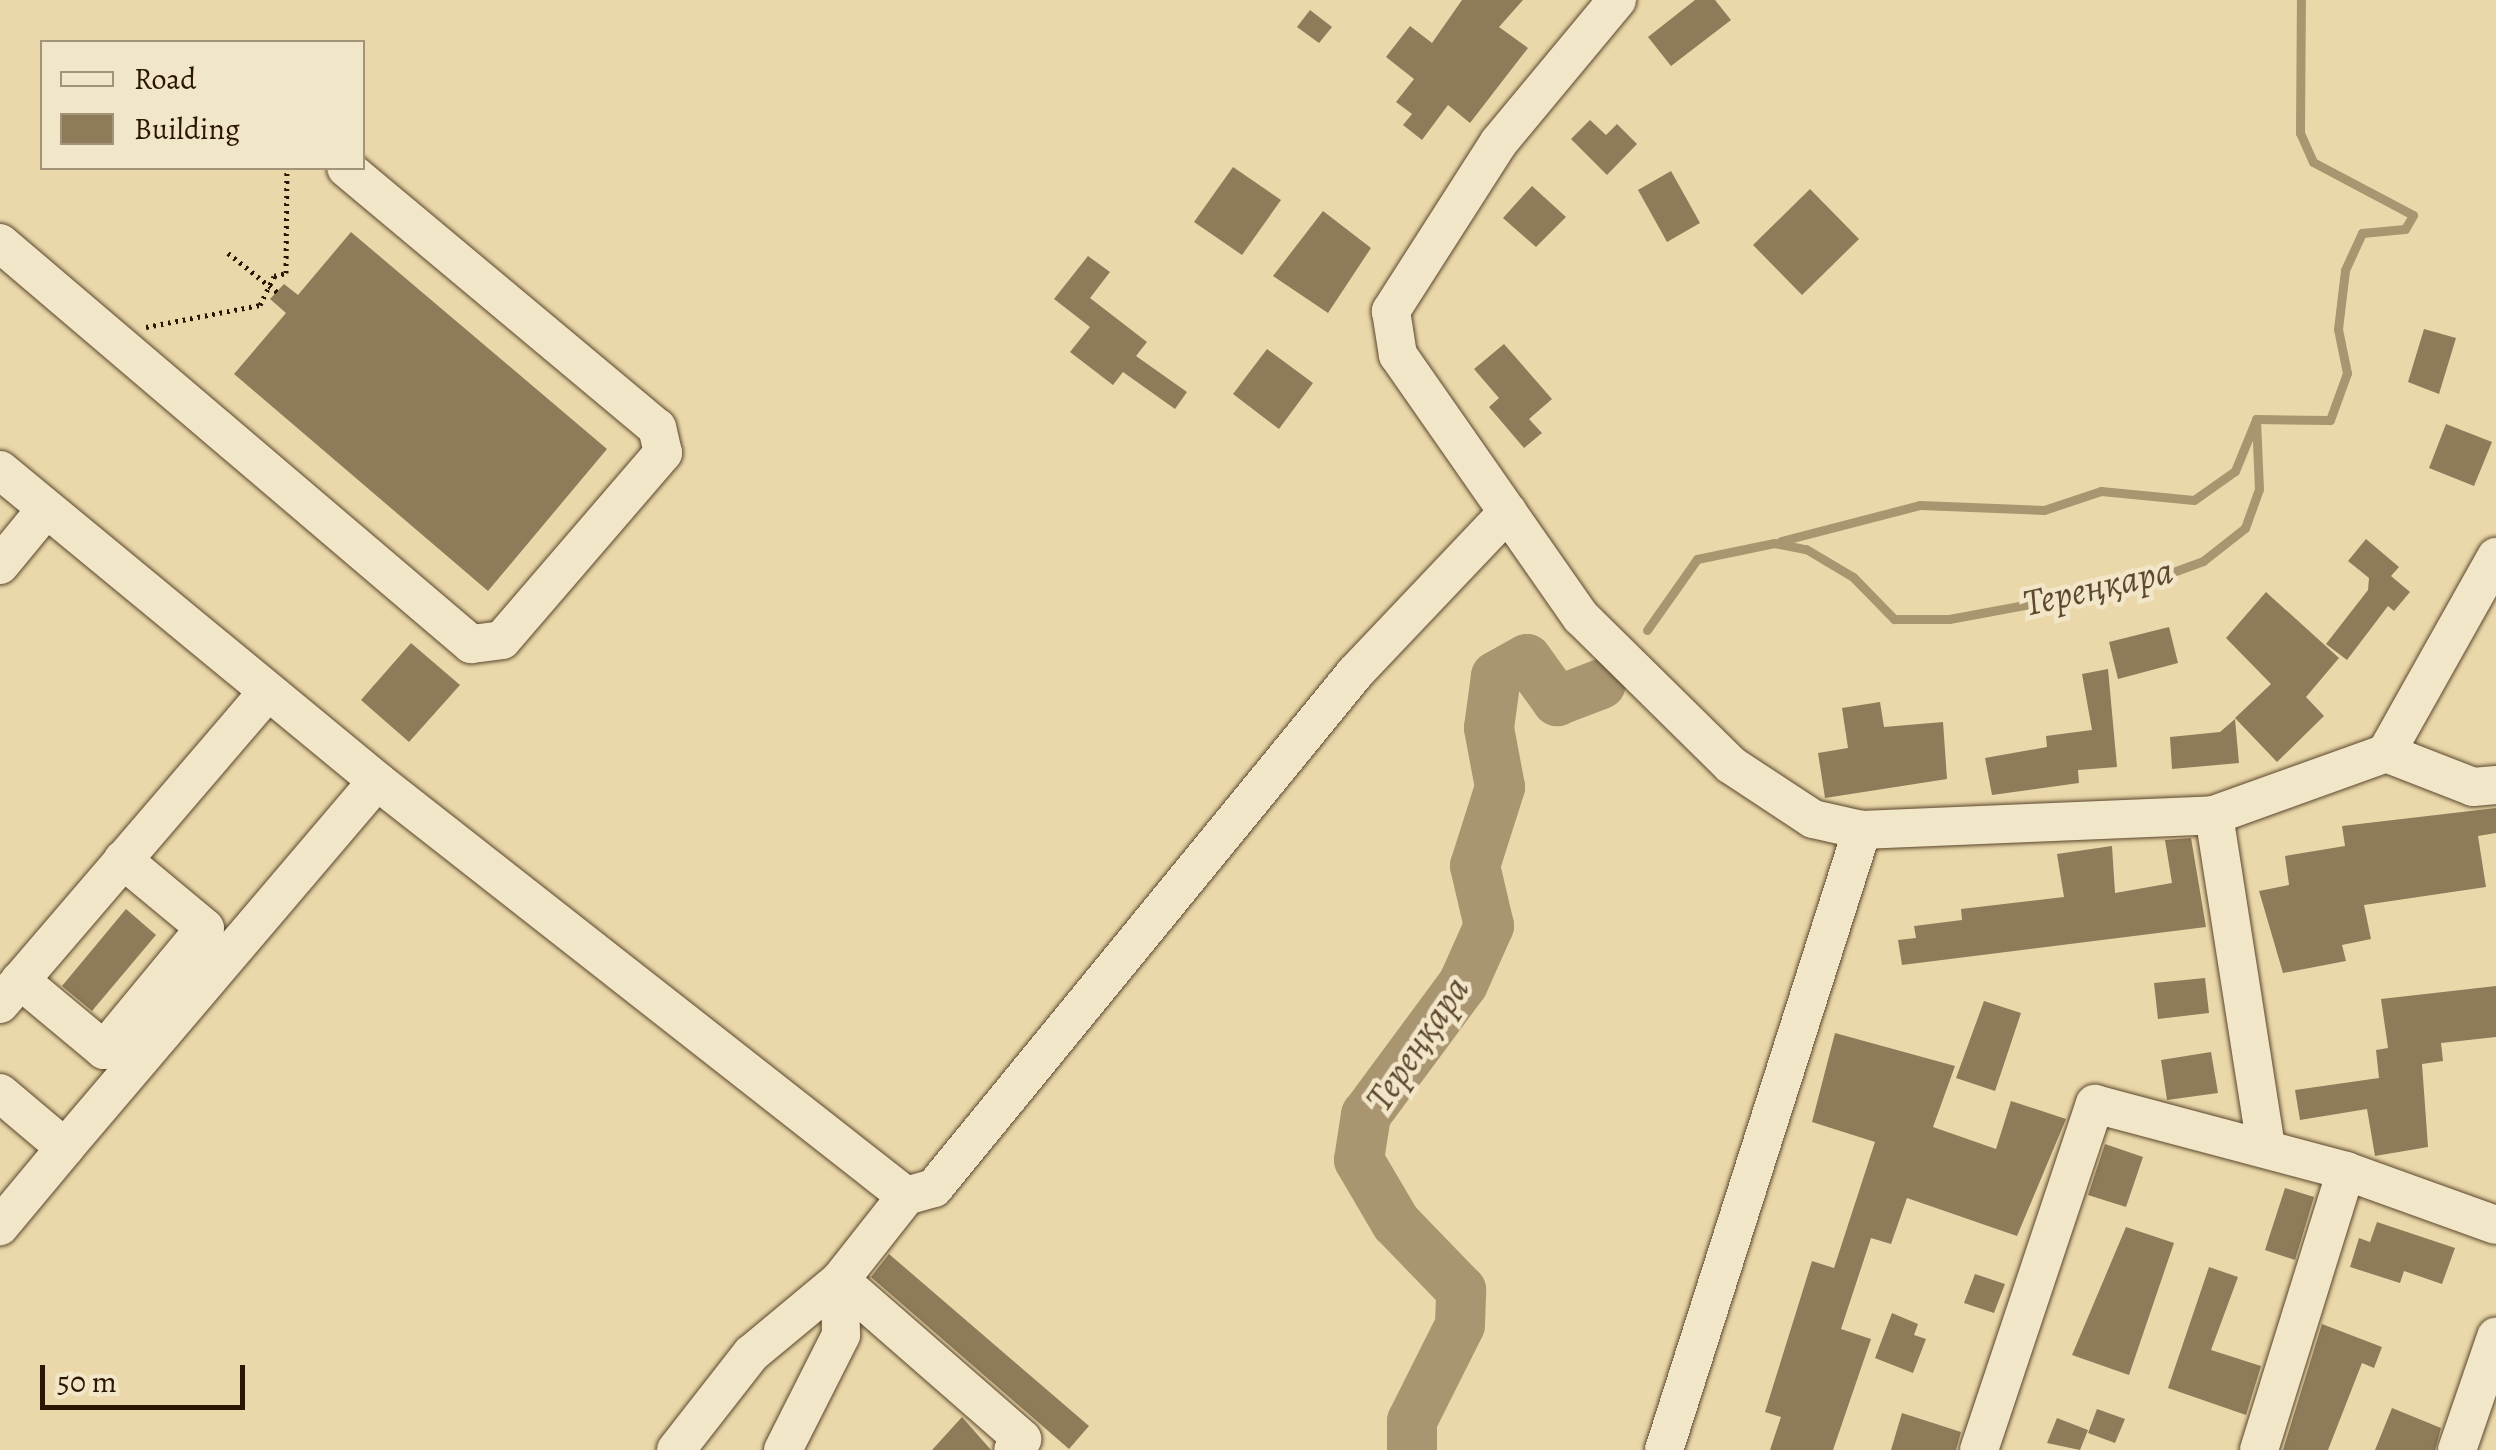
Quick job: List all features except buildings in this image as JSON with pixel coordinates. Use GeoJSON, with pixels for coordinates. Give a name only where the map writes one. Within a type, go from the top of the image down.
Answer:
{"type":"FeatureCollection","features":[{"type":"Feature","properties":{"kind":"street"},"geometry":{"type":"LineString","coordinates":[[1617,0],[1499,142],[1391,311],[1398,355],[1581,616],[1731,765],[1813,820],[1862,830],[2214,815],[2386,753],[2496,557]]}},
{"type":"Feature","properties":{"kind":"street"},"geometry":{"type":"LineString","coordinates":[[0,243],[472,644],[502,640],[663,453],[657,428],[348,170]]}},
{"type":"Feature","properties":{"kind":"street"},"geometry":{"type":"LineString","coordinates":[[0,470],[267,692],[906,1196]]}},
{"type":"Feature","properties":{"kind":"street"},"geometry":{"type":"LineString","coordinates":[[0,565],[46,509]]}},
{"type":"Feature","properties":{"kind":"street"},"geometry":{"type":"LineString","coordinates":[[676,1450],[751,1354],[840,1280],[906,1196],[934,1188],[1355,674],[1508,512]]}},
{"type":"Feature","properties":{"kind":"street"},"geometry":{"type":"LineString","coordinates":[[123,860],[206,928],[104,1050],[10,992],[123,860],[267,692]]}},
{"type":"Feature","properties":{"kind":"street"},"geometry":{"type":"LineString","coordinates":[[2386,753],[2473,787],[2496,785]]}},
{"type":"Feature","properties":{"kind":"street"},"geometry":{"type":"LineString","coordinates":[[0,1226],[377,780]]}},
{"type":"Feature","properties":{"kind":"street"},"geometry":{"type":"LineString","coordinates":[[2214,815],[2266,1148]]}},
{"type":"Feature","properties":{"kind":"street"},"geometry":{"type":"LineString","coordinates":[[1664,1450],[1862,830]]}},
{"type":"Feature","properties":{"kind":"street"},"geometry":{"type":"LineString","coordinates":[[0,1092],[65,1148]]}},
{"type":"Feature","properties":{"kind":"street"},"geometry":{"type":"LineString","coordinates":[[1978,1450],[2095,1104],[2346,1171],[2496,1225]]}},
{"type":"Feature","properties":{"kind":"street"},"geometry":{"type":"LineString","coordinates":[[2259,1450],[2346,1171]]}},
{"type":"Feature","properties":{"kind":"street"},"geometry":{"type":"LineString","coordinates":[[784,1450],[840,1336],[840,1280]]}},
{"type":"Feature","properties":{"kind":"street"},"geometry":{"type":"LineString","coordinates":[[840,1280],[1022,1439],[1013,1450]]}},
{"type":"Feature","properties":{"kind":"street"},"geometry":{"type":"LineString","coordinates":[[2457,1450],[2496,1338]]}},
{"type":"Feature","properties":{"kind":"path"},"geometry":{"type":"LineString","coordinates":[[107,335],[260,306],[267,286],[286,273],[287,170]]}},
{"type":"Feature","properties":{"kind":"path"},"geometry":{"type":"LineString","coordinates":[[228,252],[276,292]]}},
{"type":"Feature","properties":{"kind":"waterway","name":"Тереңқара"},"geometry":{"type":"LineString","coordinates":[[1647,630],[1697,559],[1774,543],[1806,549],[1853,577],[1894,619],[1949,619],[2143,583],[2203,561],[2245,528],[2259,489],[2256,419],[2330,420],[2347,373],[2338,329],[2345,270],[2362,233],[2405,229],[2413,215],[2313,162],[2300,133],[2301,0]]}},
{"type":"Feature","properties":{"kind":"waterway"},"geometry":{"type":"LineString","coordinates":[[1781,541],[1920,505],[2044,510],[2101,491],[2194,500],[2235,471],[2255,422]]}},
{"type":"Feature","properties":{"kind":"waterway","name":"Тереңқара"},"geometry":{"type":"LineString","coordinates":[[1412,1450],[1412,1421],[1460,1325],[1461,1290],[1396,1223],[1359,1160],[1366,1115],[1463,984],[1489,926],[1475,866],[1500,787],[1489,728],[1496,676],[1527,659],[1557,701],[1601,684]]}}]}
